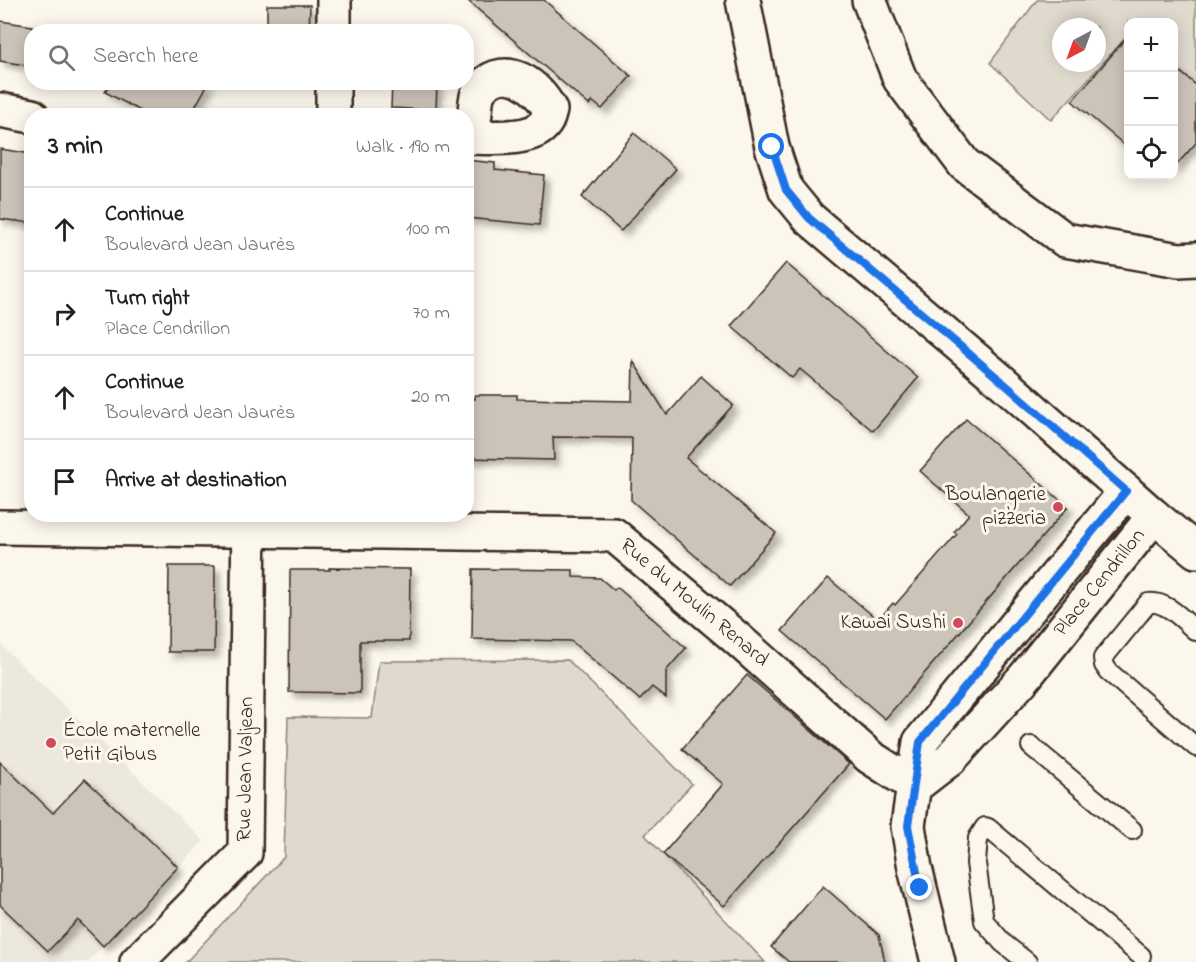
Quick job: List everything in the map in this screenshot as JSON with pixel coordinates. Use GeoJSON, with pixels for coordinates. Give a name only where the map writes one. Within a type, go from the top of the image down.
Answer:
{"type":"FeatureCollection","features":[{"type":"Feature","properties":{"kind":"street"},"geometry":{"type":"LineString","coordinates":[[334,0],[334,24]]}},
{"type":"Feature","properties":{"kind":"street"},"geometry":{"type":"LineString","coordinates":[[743,0],[772,147],[786,190],[809,218],[999,379],[1126,491]]}},
{"type":"Feature","properties":{"kind":"street"},"geometry":{"type":"LineString","coordinates":[[869,0],[900,79],[964,164],[1065,240],[1179,260],[1196,259]]}},
{"type":"Feature","properties":{"kind":"street"},"geometry":{"type":"LineString","coordinates":[[474,109],[481,88],[496,77],[511,76],[527,83],[543,96],[550,110],[545,124],[529,134],[509,137],[474,136]]}},
{"type":"Feature","properties":{"kind":"street"},"geometry":{"type":"LineString","coordinates":[[333,90],[333,108]]}},
{"type":"Feature","properties":{"kind":"street"},"geometry":{"type":"LineString","coordinates":[[0,110],[24,114]]}},
{"type":"Feature","properties":{"kind":"street","name":"Place Cendrillon"},"geometry":{"type":"LineString","coordinates":[[1126,491],[1154,516],[1024,678],[950,759],[915,786],[920,742],[1126,491]]}},
{"type":"Feature","properties":{"kind":"street"},"geometry":{"type":"LineString","coordinates":[[1154,516],[1196,551]]}},
{"type":"Feature","properties":{"kind":"street","name":"Rue du Moulin Renard"},"geometry":{"type":"LineString","coordinates":[[0,527],[250,523],[614,535],[734,636],[870,757],[915,786]]}},
{"type":"Feature","properties":{"kind":"street","name":"Rue Jean Valjean"},"geometry":{"type":"LineString","coordinates":[[138,962],[245,853],[250,523]]}},
{"type":"Feature","properties":{"kind":"street"},"geometry":{"type":"LineString","coordinates":[[915,786],[909,806],[908,826],[938,962]]}},
{"type":"Feature","properties":{"kind":"lane"},"geometry":{"type":"LineString","coordinates":[[1196,631],[1165,606],[1155,602],[1148,603],[1103,658],[1108,672],[1196,747]]}},
{"type":"Feature","properties":{"kind":"lane"},"geometry":{"type":"LineString","coordinates":[[1031,746],[1132,830]]}},
{"type":"Feature","properties":{"kind":"lane"},"geometry":{"type":"LineString","coordinates":[[1027,962],[1003,942],[984,921],[976,863],[978,838],[985,827],[1141,956]]}},
{"type":"Feature","properties":{"kind":"shaded area"},"geometry":{"type":"Polygon","coordinates":[[[1037,0],[1196,0],[1196,85],[1178,69],[1178,18],[1124,18],[1124,39],[1106,59],[1106,18],[1052,18],[1052,72],[1094,72],[1051,120],[990,63],[1037,0]]]}},
{"type":"Feature","properties":{"kind":"shaded area","name":"École maternelle Petit Gibus"},"geometry":{"type":"Polygon","coordinates":[[[0,644],[204,841],[88,962],[0,962],[0,644]]]}},
{"type":"Feature","properties":{"kind":"shaded area"},"geometry":{"type":"Polygon","coordinates":[[[568,660],[692,784],[645,835],[765,962],[186,962],[284,857],[288,717],[372,718],[379,661],[568,660]]]}},
{"type":"Feature","properties":{"kind":"building"},"geometry":{"type":"Polygon","coordinates":[[[467,0],[544,0],[631,76],[602,109],[592,101],[589,105],[467,0]]]}},
{"type":"Feature","properties":{"kind":"building"},"geometry":{"type":"Polygon","coordinates":[[[267,5],[310,5],[309,24],[267,24],[267,5]]]}},
{"type":"Feature","properties":{"kind":"building"},"geometry":{"type":"Polygon","coordinates":[[[0,21],[24,25],[24,65],[0,61],[0,21]]]}},
{"type":"Feature","properties":{"kind":"building"},"geometry":{"type":"Polygon","coordinates":[[[1124,41],[1124,145],[1072,101],[1097,72],[1106,72],[1106,62],[1124,41]]]}},
{"type":"Feature","properties":{"kind":"building"},"geometry":{"type":"Polygon","coordinates":[[[1178,70],[1196,85],[1196,143],[1178,163],[1178,70]]]}},
{"type":"Feature","properties":{"kind":"building"},"geometry":{"type":"Polygon","coordinates":[[[106,90],[205,90],[194,108],[135,108],[105,92],[106,90]]]}},
{"type":"Feature","properties":{"kind":"building"},"geometry":{"type":"Polygon","coordinates":[[[392,90],[437,90],[436,108],[391,108],[392,90]]]}},
{"type":"Feature","properties":{"kind":"building"},"geometry":{"type":"Polygon","coordinates":[[[634,133],[676,169],[621,231],[582,197],[634,133]]]}},
{"type":"Feature","properties":{"kind":"building"},"geometry":{"type":"Polygon","coordinates":[[[0,149],[24,153],[24,222],[0,219],[0,149]]]}},
{"type":"Feature","properties":{"kind":"building"},"geometry":{"type":"Polygon","coordinates":[[[474,161],[495,163],[495,170],[544,175],[539,225],[474,219],[474,161]]]}},
{"type":"Feature","properties":{"kind":"building"},"geometry":{"type":"Polygon","coordinates":[[[786,263],[918,378],[873,431],[800,369],[792,378],[731,326],[786,263]]]}},
{"type":"Feature","properties":{"kind":"building"},"geometry":{"type":"Polygon","coordinates":[[[633,361],[667,415],[701,376],[733,405],[686,458],[776,533],[730,586],[631,500],[632,438],[553,437],[554,460],[474,458],[475,395],[517,395],[517,399],[632,401],[633,361]]]}},
{"type":"Feature","properties":{"kind":"building"},"geometry":{"type":"Polygon","coordinates":[[[966,419],[1068,507],[885,719],[782,631],[828,578],[878,620],[893,603],[895,605],[957,534],[954,532],[969,514],[920,471],[966,419]]]}},
{"type":"Feature","properties":{"kind":"building"},"geometry":{"type":"Polygon","coordinates":[[[169,566],[215,566],[214,652],[168,652],[169,566]]]}},
{"type":"Feature","properties":{"kind":"building"},"geometry":{"type":"Polygon","coordinates":[[[329,568],[410,569],[409,641],[360,641],[360,693],[289,692],[290,570],[330,570],[329,568]]]}},
{"type":"Feature","properties":{"kind":"building"},"geometry":{"type":"Polygon","coordinates":[[[473,569],[573,570],[573,577],[600,578],[614,590],[617,587],[686,648],[666,671],[666,698],[652,687],[640,700],[571,641],[472,639],[473,569]]]}},
{"type":"Feature","properties":{"kind":"building"},"geometry":{"type":"Polygon","coordinates":[[[747,675],[849,764],[724,906],[663,854],[723,784],[682,749],[747,675]]]}},
{"type":"Feature","properties":{"kind":"building"},"geometry":{"type":"Polygon","coordinates":[[[0,762],[53,813],[85,779],[178,867],[103,946],[78,920],[48,951],[0,905],[0,762]]]}},
{"type":"Feature","properties":{"kind":"building"},"geometry":{"type":"Polygon","coordinates":[[[823,886],[879,935],[885,962],[789,962],[771,947],[823,886]]]}},
{"type":"Feature","properties":{"kind":"place","name":"Boulangerie pizzeria"},"geometry":{"type":"Point","coordinates":[1058,507]}},
{"type":"Feature","properties":{"kind":"place","name":"Kawai Sushi"},"geometry":{"type":"Point","coordinates":[958,623]}},
{"type":"Feature","properties":{"kind":"place","name":"École maternelle Petit Gibus"},"geometry":{"type":"Point","coordinates":[51,743]}},
{"type":"Feature","properties":{"kind":"route"},"geometry":{"type":"LineString","coordinates":[[772,147],[786,190],[809,218],[999,379],[1126,491],[920,742],[915,786],[909,806],[908,826],[920,888]]}}]}
